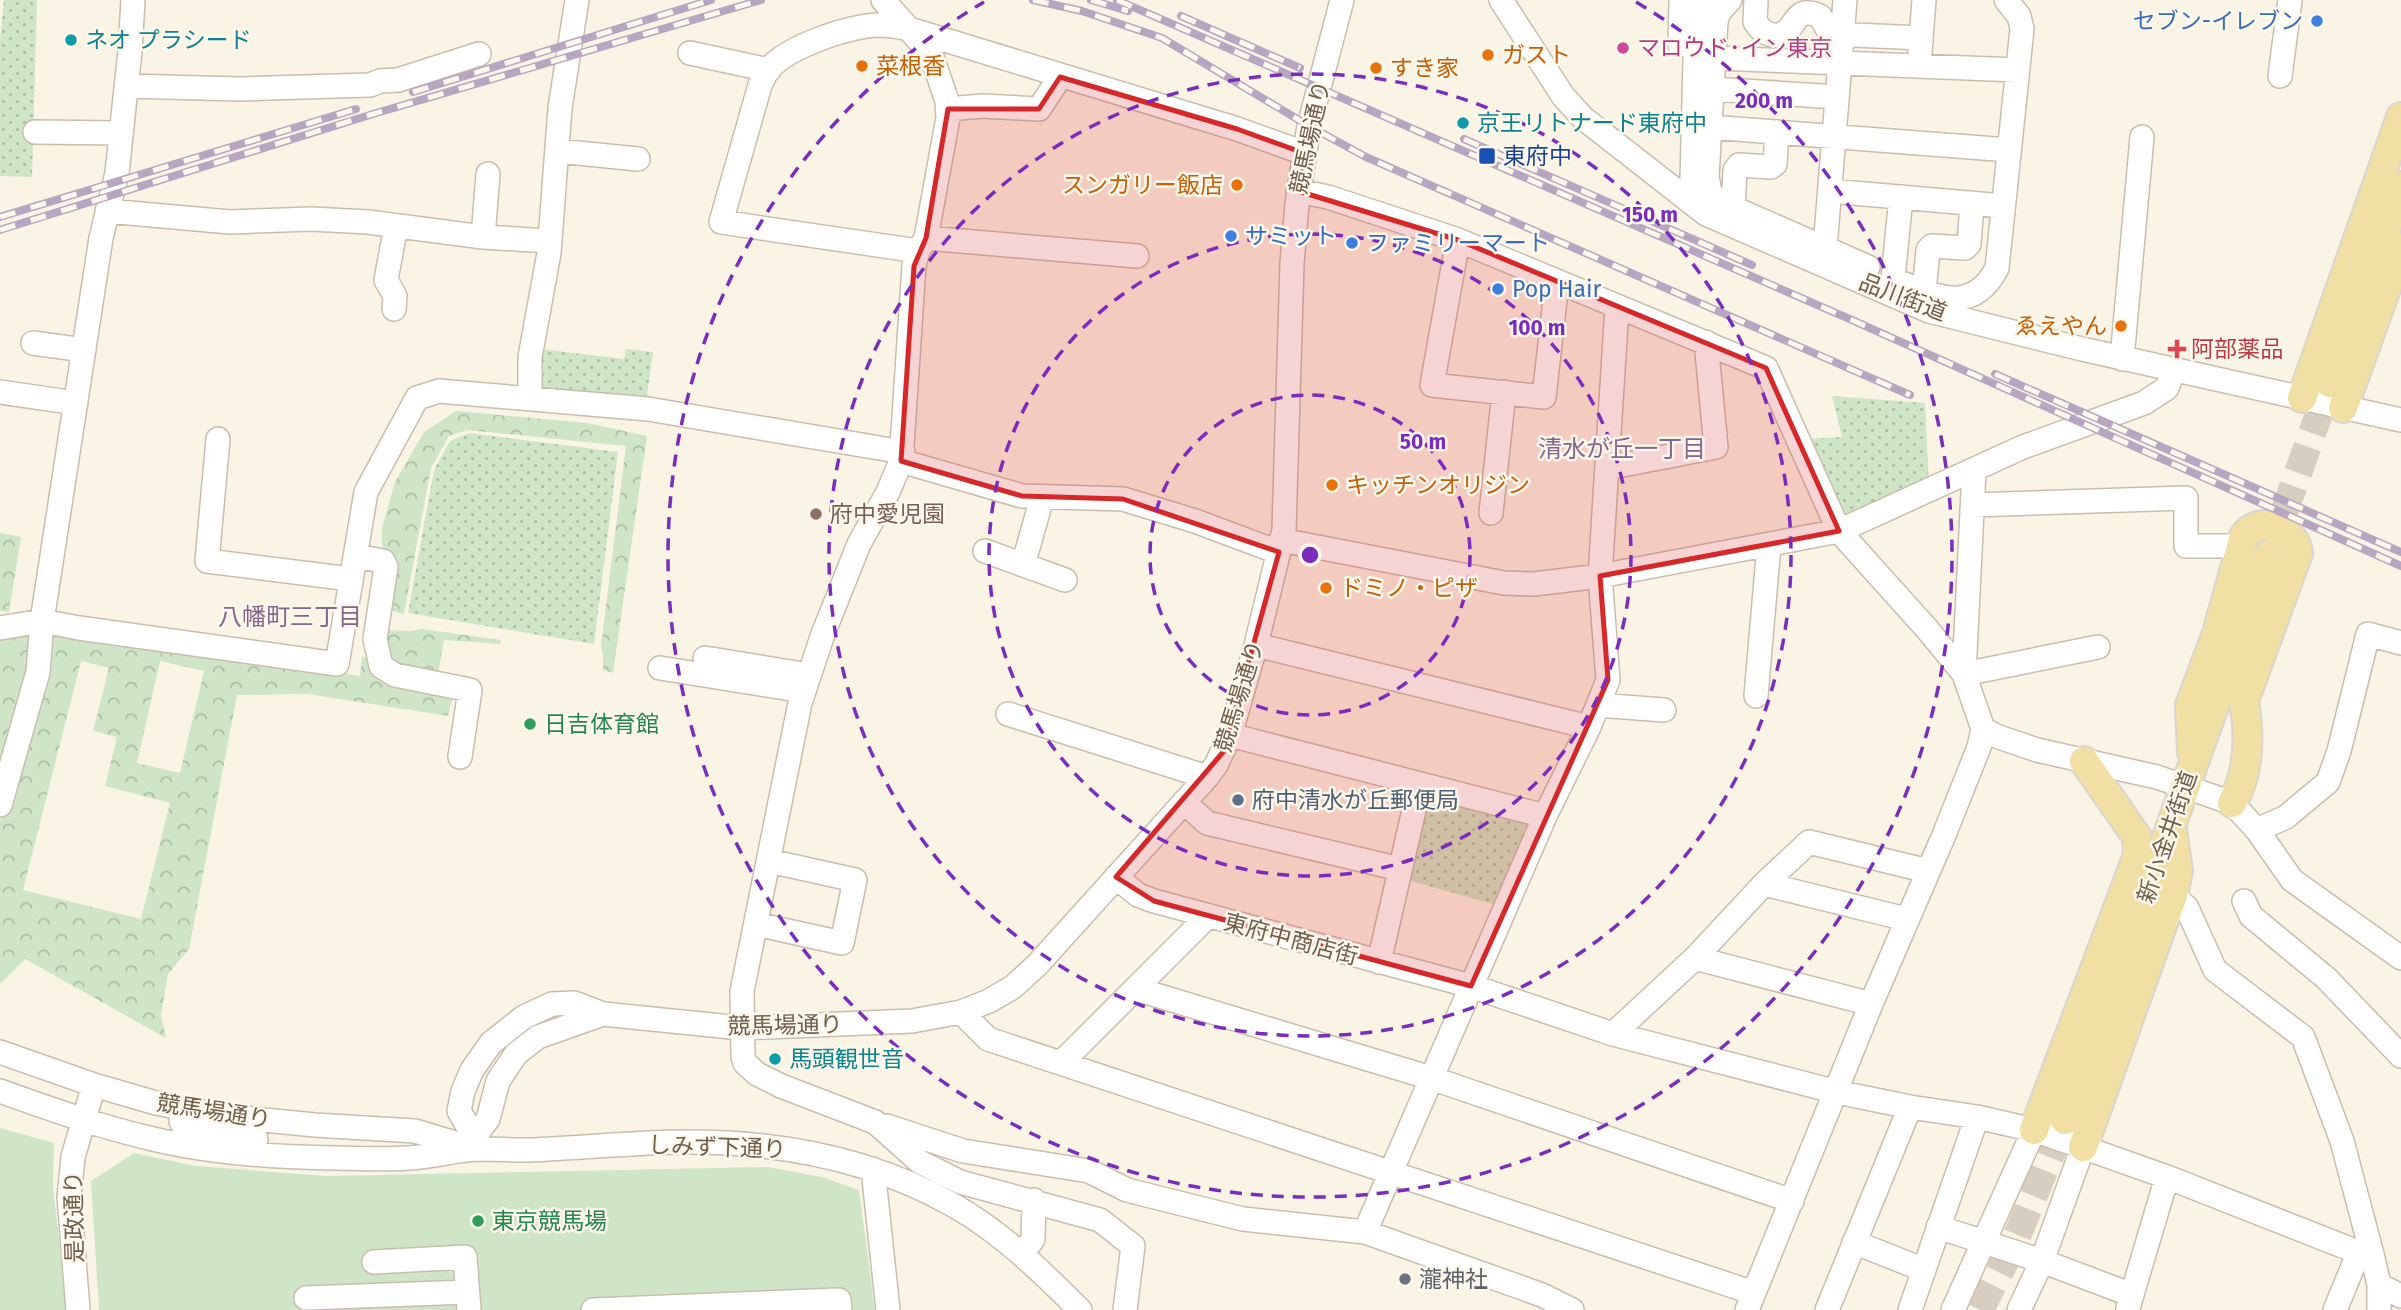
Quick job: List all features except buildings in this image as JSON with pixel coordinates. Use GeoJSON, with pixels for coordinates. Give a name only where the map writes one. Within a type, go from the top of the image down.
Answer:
{"type":"FeatureCollection","features":[{"type":"Feature","properties":{"kind":"main road"},"geometry":{"type":"LineString","coordinates":[[2302,398],[2401,117]]}},
{"type":"Feature","properties":{"kind":"main road"},"geometry":{"type":"LineString","coordinates":[[2330,383],[2401,186]]}},
{"type":"Feature","properties":{"kind":"main road"},"geometry":{"type":"LineString","coordinates":[[2343,408],[2398,263]]}},
{"type":"Feature","properties":{"kind":"main road"},"geometry":{"type":"LineString","coordinates":[[2189,776],[2190,705],[2217,633],[2241,546],[2248,530],[2270,526],[2288,533],[2298,546],[2298,553],[2244,701],[2247,761],[2241,787],[2232,803]]}},
{"type":"Feature","properties":{"kind":"main road","name":"新小金井街道"},"geometry":{"type":"LineString","coordinates":[[2065,1120],[2269,554]]}},
{"type":"Feature","properties":{"kind":"main road"},"geometry":{"type":"LineString","coordinates":[[2034,1130],[2138,855],[2137,837],[2084,761]]}},
{"type":"Feature","properties":{"kind":"main road"},"geometry":{"type":"LineString","coordinates":[[2083,1147],[2173,895],[2178,871],[2172,827]]}},
{"type":"Feature","properties":{"kind":"street"},"geometry":{"type":"LineString","coordinates":[[0,805],[38,672],[42,621],[84,350],[107,211],[117,173],[133,0]]}},
{"type":"Feature","properties":{"kind":"street"},"geometry":{"type":"LineString","coordinates":[[530,398],[530,357],[550,241],[565,73],[577,0]]}},
{"type":"Feature","properties":{"kind":"street"},"geometry":{"type":"LineString","coordinates":[[883,0],[932,54],[948,109],[922,245],[914,266],[902,456],[888,492],[859,544],[806,683],[742,991],[741,1028],[745,1063],[757,1074],[781,1086],[875,1122],[962,1151],[1089,1171],[1127,1190],[1230,1216],[1365,1233],[1542,1295],[1572,1310]]}},
{"type":"Feature","properties":{"kind":"street","name":"競馬場通り"},"geometry":{"type":"LineString","coordinates":[[474,1143],[459,1111],[463,1091],[472,1070],[491,1043],[524,1017],[552,1004],[574,1003],[603,1014],[741,1028],[912,1021],[961,1012],[989,1001],[1013,988],[1037,965],[1207,777],[1216,765],[1230,735],[1256,645],[1284,530],[1292,263],[1298,191],[1309,126],[1342,0]]}},
{"type":"Feature","properties":{"kind":"street","name":"品川街道"},"geometry":{"type":"LineString","coordinates":[[1501,0],[1563,96],[1583,118],[1706,214],[1928,311],[2122,359],[2401,420]]}},
{"type":"Feature","properties":{"kind":"street"},"geometry":{"type":"LineString","coordinates":[[1728,205],[1709,186],[1707,177],[1716,21],[1719,12],[1730,0]]}},
{"type":"Feature","properties":{"kind":"street"},"geometry":{"type":"LineString","coordinates":[[1756,0],[1755,22],[1766,34],[1783,34],[1803,13],[1813,13],[1821,16],[1828,30],[1843,36],[1921,38]]}},
{"type":"Feature","properties":{"kind":"street"},"geometry":{"type":"LineString","coordinates":[[1825,248],[1845,0]]}},
{"type":"Feature","properties":{"kind":"street"},"geometry":{"type":"LineString","coordinates":[[1920,66],[1924,0]]}},
{"type":"Feature","properties":{"kind":"street"},"geometry":{"type":"LineString","coordinates":[[1685,159],[1692,179],[1728,205],[1924,292],[1945,299],[1975,294],[1989,282],[1997,268],[2022,29],[2019,16],[2006,0]]}},
{"type":"Feature","properties":{"kind":"street"},"geometry":{"type":"LineString","coordinates":[[2280,76],[2290,0]]}},
{"type":"Feature","properties":{"kind":"street"},"geometry":{"type":"LineString","coordinates":[[1677,191],[1685,159],[1691,3]]}},
{"type":"Feature","properties":{"kind":"street"},"geometry":{"type":"LineString","coordinates":[[1137,256],[922,245],[721,222],[754,102],[769,70],[779,60],[833,33],[880,25],[906,28],[1304,153]]}},
{"type":"Feature","properties":{"kind":"street"},"geometry":{"type":"LineString","coordinates":[[690,53],[769,70]]}},
{"type":"Feature","properties":{"kind":"street"},"geometry":{"type":"LineString","coordinates":[[126,86],[240,89],[370,85],[380,81],[398,80],[479,54]]}},
{"type":"Feature","properties":{"kind":"street"},"geometry":{"type":"LineString","coordinates":[[1714,58],[2017,70]]}},
{"type":"Feature","properties":{"kind":"street"},"geometry":{"type":"LineString","coordinates":[[948,109],[984,106],[1039,109],[1060,77]]}},
{"type":"Feature","properties":{"kind":"street"},"geometry":{"type":"LineString","coordinates":[[1712,95],[1755,82],[1796,85],[1837,103]]}},
{"type":"Feature","properties":{"kind":"street"},"geometry":{"type":"LineString","coordinates":[[1712,95],[1837,103]]}},
{"type":"Feature","properties":{"kind":"street"},"geometry":{"type":"LineString","coordinates":[[1710,127],[2009,150]]}},
{"type":"Feature","properties":{"kind":"street"},"geometry":{"type":"LineString","coordinates":[[35,132],[121,133]]}},
{"type":"Feature","properties":{"kind":"street"},"geometry":{"type":"LineString","coordinates":[[1728,205],[1735,170],[1739,165],[1771,167],[1775,164],[1777,132]]}},
{"type":"Feature","properties":{"kind":"street"},"geometry":{"type":"LineString","coordinates":[[2122,359],[2142,137]]}},
{"type":"Feature","properties":{"kind":"street"},"geometry":{"type":"LineString","coordinates":[[557,151],[638,159]]}},
{"type":"Feature","properties":{"kind":"street"},"geometry":{"type":"LineString","coordinates":[[483,237],[488,174]]}},
{"type":"Feature","properties":{"kind":"street"},"geometry":{"type":"LineString","coordinates":[[961,1012],[988,1040],[1391,1171],[1751,1301],[1979,747],[1983,729],[1964,674],[1839,531],[1766,368],[1458,240],[1328,197],[1298,191]]}},
{"type":"Feature","properties":{"kind":"street"},"geometry":{"type":"LineString","coordinates":[[1829,191],[2003,206]]}},
{"type":"Feature","properties":{"kind":"street"},"geometry":{"type":"LineString","coordinates":[[1893,278],[1901,197]]}},
{"type":"Feature","properties":{"kind":"street"},"geometry":{"type":"LineString","coordinates":[[1924,292],[1928,250],[1932,246],[1965,248],[1969,244],[1972,204]]}},
{"type":"Feature","properties":{"kind":"street"},"geometry":{"type":"LineString","coordinates":[[107,211],[230,222],[311,219],[483,237],[550,241]]}},
{"type":"Feature","properties":{"kind":"street"},"geometry":{"type":"LineString","coordinates":[[394,309],[395,296],[386,280],[396,226]]}},
{"type":"Feature","properties":{"kind":"street"},"geometry":{"type":"LineString","coordinates":[[1458,240],[1432,385],[1544,397],[1557,282]]}},
{"type":"Feature","properties":{"kind":"street"},"geometry":{"type":"LineString","coordinates":[[1365,1233],[1545,816],[1589,727],[1608,680],[1600,576],[1617,307]]}},
{"type":"Feature","properties":{"kind":"street"},"geometry":{"type":"LineString","coordinates":[[1607,468],[1716,447],[1706,342]]}},
{"type":"Feature","properties":{"kind":"street"},"geometry":{"type":"LineString","coordinates":[[33,343],[84,350]]}},
{"type":"Feature","properties":{"kind":"street"},"geometry":{"type":"LineString","coordinates":[[0,628],[42,621],[337,664],[366,492],[417,398],[439,391],[648,409],[902,456],[1022,496],[1124,499],[1280,546],[1504,583],[1534,584],[1600,576],[1839,531],[2023,447],[2100,421],[2144,402],[2167,388],[2174,370]]}},
{"type":"Feature","properties":{"kind":"street"},"geometry":{"type":"LineString","coordinates":[[1491,513],[1504,392]]}},
{"type":"Feature","properties":{"kind":"street"},"geometry":{"type":"LineString","coordinates":[[0,393],[76,403]]}},
{"type":"Feature","properties":{"kind":"street"},"geometry":{"type":"LineString","coordinates":[[218,439],[207,561],[350,579]]}},
{"type":"Feature","properties":{"kind":"street"},"geometry":{"type":"LineString","coordinates":[[1964,674],[1974,471]]}},
{"type":"Feature","properties":{"kind":"street"},"geometry":{"type":"LineString","coordinates":[[1023,565],[1042,498]]}},
{"type":"Feature","properties":{"kind":"street"},"geometry":{"type":"LineString","coordinates":[[1973,505],[2186,498],[2186,546],[2241,546]]}},
{"type":"Feature","properties":{"kind":"street"},"geometry":{"type":"LineString","coordinates":[[1756,696],[1769,545]]}},
{"type":"Feature","properties":{"kind":"street"},"geometry":{"type":"LineString","coordinates":[[985,551],[1065,580]]}},
{"type":"Feature","properties":{"kind":"street"},"geometry":{"type":"LineString","coordinates":[[356,556],[383,561],[386,567],[375,639],[381,666],[394,675],[470,690],[460,758]]}},
{"type":"Feature","properties":{"kind":"street"},"geometry":{"type":"LineString","coordinates":[[2257,830],[2286,817],[2328,782],[2339,751],[2368,634],[2401,643]]}},
{"type":"Feature","properties":{"kind":"street"},"geometry":{"type":"LineString","coordinates":[[1256,645],[1589,727]]}},
{"type":"Feature","properties":{"kind":"street"},"geometry":{"type":"LineString","coordinates":[[1964,674],[2098,647]]}},
{"type":"Feature","properties":{"kind":"street"},"geometry":{"type":"LineString","coordinates":[[705,658],[806,683]]}},
{"type":"Feature","properties":{"kind":"street"},"geometry":{"type":"LineString","coordinates":[[660,668],[806,683]]}},
{"type":"Feature","properties":{"kind":"street"},"geometry":{"type":"LineString","coordinates":[[1598,705],[1664,710]]}},
{"type":"Feature","properties":{"kind":"street"},"geometry":{"type":"LineString","coordinates":[[1008,714],[1207,777]]}},
{"type":"Feature","properties":{"kind":"street"},"geometry":{"type":"LineString","coordinates":[[1983,729],[1996,737],[2037,750],[2084,761],[2157,777],[2189,776],[2232,803],[2257,830],[2292,880],[2401,958]]}},
{"type":"Feature","properties":{"kind":"street"},"geometry":{"type":"LineString","coordinates":[[1230,735],[1545,816]]}},
{"type":"Feature","properties":{"kind":"street"},"geometry":{"type":"LineString","coordinates":[[1379,962],[1420,784]]}},
{"type":"Feature","properties":{"kind":"street"},"geometry":{"type":"LineString","coordinates":[[1184,802],[1207,823],[1400,869]]}},
{"type":"Feature","properties":{"kind":"street"},"geometry":{"type":"LineString","coordinates":[[1613,1034],[1695,958],[1764,884],[1809,842],[1928,871]]}},
{"type":"Feature","properties":{"kind":"street"},"geometry":{"type":"LineString","coordinates":[[756,924],[842,943],[855,880],[769,861]]}},
{"type":"Feature","properties":{"kind":"street","name":"東府中商店街"},"geometry":{"type":"LineString","coordinates":[[1116,877],[1138,895],[1207,917],[1471,986],[1613,1034],[1837,1092],[2034,1130],[2167,1177],[2366,1255]]}},
{"type":"Feature","properties":{"kind":"street"},"geometry":{"type":"LineString","coordinates":[[1764,884],[1906,919]]}},
{"type":"Feature","properties":{"kind":"street"},"geometry":{"type":"LineString","coordinates":[[2173,895],[2188,908],[2215,970],[2303,1037],[2342,1141],[2366,1255],[2379,1285],[2379,1310]]}},
{"type":"Feature","properties":{"kind":"street"},"geometry":{"type":"LineString","coordinates":[[2244,901],[2251,916],[2326,978],[2401,1056]]}},
{"type":"Feature","properties":{"kind":"street"},"geometry":{"type":"LineString","coordinates":[[1062,1062],[1207,917]]}},
{"type":"Feature","properties":{"kind":"street"},"geometry":{"type":"LineString","coordinates":[[1695,958],[1871,1004]]}},
{"type":"Feature","properties":{"kind":"street"},"geometry":{"type":"LineString","coordinates":[[1136,989],[1432,1078],[1792,1201]]}},
{"type":"Feature","properties":{"kind":"street","name":"競馬場通り"},"geometry":{"type":"LineString","coordinates":[[0,1052],[94,1085],[191,1110],[223,1116],[315,1125],[415,1131],[474,1143]]}},
{"type":"Feature","properties":{"kind":"street","name":"是政通り"},"geometry":{"type":"LineString","coordinates":[[78,1310],[69,1197],[73,1157],[94,1085]]}},
{"type":"Feature","properties":{"kind":"street","name":"競馬場通り"},"geometry":{"type":"LineString","coordinates":[[0,1091],[84,1120],[155,1140],[220,1150],[334,1158],[417,1158],[474,1143]]}},
{"type":"Feature","properties":{"kind":"street"},"geometry":{"type":"LineString","coordinates":[[1827,1310],[1910,1107]]}},
{"type":"Feature","properties":{"kind":"street"},"geometry":{"type":"LineString","coordinates":[[191,1110],[182,1115],[181,1121],[184,1127],[192,1130],[286,1143],[334,1158]]}},
{"type":"Feature","properties":{"kind":"street"},"geometry":{"type":"LineString","coordinates":[[1910,1310],[1977,1117]]}},
{"type":"Feature","properties":{"kind":"street"},"geometry":{"type":"LineString","coordinates":[[875,1122],[920,1162],[960,1182],[1100,1220],[1132,1246],[1125,1310]]}},
{"type":"Feature","properties":{"kind":"street"},"geometry":{"type":"LineString","coordinates":[[1953,1310],[2034,1130]]}},
{"type":"Feature","properties":{"kind":"street","name":"しみず下通り"},"geometry":{"type":"LineString","coordinates":[[474,1143],[527,1150],[688,1142],[764,1145],[813,1153],[873,1169],[910,1183],[953,1205],[998,1235],[1080,1310]]}},
{"type":"Feature","properties":{"kind":"street"},"geometry":{"type":"LineString","coordinates":[[2019,1310],[2042,1261],[2083,1147]]}},
{"type":"Feature","properties":{"kind":"street"},"geometry":{"type":"LineString","coordinates":[[873,1169],[888,1310]]}},
{"type":"Feature","properties":{"kind":"street"},"geometry":{"type":"LineString","coordinates":[[1938,1227],[2042,1261],[2129,1303],[2167,1177]]}},
{"type":"Feature","properties":{"kind":"street"},"geometry":{"type":"LineString","coordinates":[[1021,1254],[1032,1239],[1034,1200]]}},
{"type":"Feature","properties":{"kind":"street"},"geometry":{"type":"LineString","coordinates":[[1854,1242],[1924,1270]]}},
{"type":"Feature","properties":{"kind":"street"},"geometry":{"type":"LineString","coordinates":[[2335,1310],[2366,1255]]}},
{"type":"Feature","properties":{"kind":"street"},"geometry":{"type":"LineString","coordinates":[[306,1291],[467,1293],[465,1257],[374,1262]]}},
{"type":"Feature","properties":{"kind":"street"},"geometry":{"type":"LineString","coordinates":[[2379,1285],[2401,1296]]}},
{"type":"Feature","properties":{"kind":"street"},"geometry":{"type":"LineString","coordinates":[[593,1310],[839,1300],[839,1310]]}},
{"type":"Feature","properties":{"kind":"highlighted area"},"geometry":{"type":"Polygon","coordinates":[[[1060,77],[1237,129],[1304,153],[1298,191],[1458,240],[1766,368],[1839,531],[1600,576],[1608,680],[1471,986],[1154,901],[1116,877],[1224,751],[1279,552],[1123,499],[1022,496],[901,461],[914,266],[926,238],[948,109],[1039,109],[1060,77]]]}},
{"type":"Feature","properties":{"kind":"green space"},"geometry":{"type":"Polygon","coordinates":[[[4,0],[37,0],[32,177],[0,176],[0,40],[4,0]]]}},
{"type":"Feature","properties":{"kind":"green space"},"geometry":{"type":"Polygon","coordinates":[[[541,349],[624,359],[626,349],[653,352],[646,403],[544,390],[537,383],[541,349]]]}},
{"type":"Feature","properties":{"kind":"green space"},"geometry":{"type":"Polygon","coordinates":[[[1832,396],[1925,403],[1929,486],[1848,520],[1841,517],[1805,439],[1842,437],[1832,396]]]}},
{"type":"Feature","properties":{"kind":"green space"},"geometry":{"type":"Polygon","coordinates":[[[456,411],[587,423],[647,436],[613,673],[603,670],[601,646],[626,446],[468,430],[449,436],[431,468],[404,614],[388,610],[395,584],[395,561],[382,546],[382,528],[395,482],[424,432],[456,411]]]}},
{"type":"Feature","properties":{"kind":"green space"},"geometry":{"type":"Polygon","coordinates":[[[469,433],[618,452],[594,644],[408,613],[434,470],[450,441],[469,433]]]}},
{"type":"Feature","properties":{"kind":"green space"},"geometry":{"type":"Polygon","coordinates":[[[0,533],[21,537],[9,612],[0,611],[0,533]]]}},
{"type":"Feature","properties":{"kind":"green space"},"geometry":{"type":"Polygon","coordinates":[[[35,628],[32,676],[0,787],[0,634],[35,628]]]}},
{"type":"Feature","properties":{"kind":"green space"},"geometry":{"type":"Polygon","coordinates":[[[422,629],[501,640],[500,644],[444,640],[438,674],[388,663],[385,630],[422,629]]]}},
{"type":"Feature","properties":{"kind":"green space"},"geometry":{"type":"Polygon","coordinates":[[[55,633],[360,676],[362,657],[368,657],[379,681],[453,696],[448,716],[308,694],[237,695],[189,949],[168,974],[161,1015],[166,1038],[25,959],[0,984],[0,821],[55,633]],[[81,661],[23,890],[141,919],[170,803],[105,786],[117,737],[93,731],[109,668],[81,661]],[[160,661],[137,763],[180,773],[204,671],[160,661]]]}},
{"type":"Feature","properties":{"kind":"green space"},"geometry":{"type":"Polygon","coordinates":[[[1428,792],[1535,822],[1497,905],[1407,880],[1428,792]]]}},
{"type":"Feature","properties":{"kind":"green space"},"geometry":{"type":"Polygon","coordinates":[[[0,1128],[54,1143],[53,1187],[67,1310],[0,1310],[0,1128]]]}},
{"type":"Feature","properties":{"kind":"green space","name":"東京競馬場"},"geometry":{"type":"Polygon","coordinates":[[[134,1153],[196,1166],[327,1176],[768,1167],[822,1177],[859,1190],[875,1310],[99,1310],[91,1181],[134,1153]]]}},
{"type":"Feature","properties":{"kind":"tunnel"},"geometry":{"type":"LineString","coordinates":[[2270,552],[2330,383]]}},
{"type":"Feature","properties":{"kind":"tunnel"},"geometry":{"type":"LineString","coordinates":[[1980,1310],[2013,1246],[2065,1120]]}},
{"type":"Feature","properties":{"kind":"railway"},"geometry":{"type":"LineString","coordinates":[[413,92],[711,0]]}},
{"type":"Feature","properties":{"kind":"railway"},"geometry":{"type":"LineString","coordinates":[[0,230],[373,114],[761,0]]}},
{"type":"Feature","properties":{"kind":"railway"},"geometry":{"type":"LineString","coordinates":[[1033,0],[1082,11],[1162,38],[1366,157],[1910,395]]}},
{"type":"Feature","properties":{"kind":"railway"},"geometry":{"type":"LineString","coordinates":[[1091,0],[1128,11]]}},
{"type":"Feature","properties":{"kind":"railway"},"geometry":{"type":"LineString","coordinates":[[1117,0],[1852,320],[2401,566]]}},
{"type":"Feature","properties":{"kind":"railway"},"geometry":{"type":"LineString","coordinates":[[1181,16],[1300,68]]}},
{"type":"Feature","properties":{"kind":"railway"},"geometry":{"type":"LineString","coordinates":[[0,217],[356,109]]}},
{"type":"Feature","properties":{"kind":"railway"},"geometry":{"type":"LineString","coordinates":[[1464,139],[1752,265]]}},
{"type":"Feature","properties":{"kind":"railway"},"geometry":{"type":"LineString","coordinates":[[1995,374],[2401,552]]}},
{"type":"Feature","properties":{"kind":"place","name":"セブン-イレブン"},"geometry":{"type":"Point","coordinates":[2317,21]}},
{"type":"Feature","properties":{"kind":"place","name":"ネオ プラシード"},"geometry":{"type":"Point","coordinates":[71,40]}},
{"type":"Feature","properties":{"kind":"place","name":"マロウド･イン東京"},"geometry":{"type":"Point","coordinates":[1623,48]}},
{"type":"Feature","properties":{"kind":"place","name":"ガスト"},"geometry":{"type":"Point","coordinates":[1488,55]}},
{"type":"Feature","properties":{"kind":"place","name":"菜根香"},"geometry":{"type":"Point","coordinates":[862,66]}},
{"type":"Feature","properties":{"kind":"place","name":"すき家"},"geometry":{"type":"Point","coordinates":[1376,68]}},
{"type":"Feature","properties":{"kind":"place","name":"京王リトナード東府中"},"geometry":{"type":"Point","coordinates":[1463,123]}},
{"type":"Feature","properties":{"kind":"place","name":"東府中"},"geometry":{"type":"Point","coordinates":[1487,156]}},
{"type":"Feature","properties":{"kind":"place","name":"スンガリー飯店"},"geometry":{"type":"Point","coordinates":[1237,185]}},
{"type":"Feature","properties":{"kind":"place","name":"サミット"},"geometry":{"type":"Point","coordinates":[1231,236]}},
{"type":"Feature","properties":{"kind":"place","name":"ファミリーマート"},"geometry":{"type":"Point","coordinates":[1352,243]}},
{"type":"Feature","properties":{"kind":"place","name":"Pop Hair"},"geometry":{"type":"Point","coordinates":[1498,289]}},
{"type":"Feature","properties":{"kind":"place","name":"ゑえやん"},"geometry":{"type":"Point","coordinates":[2121,326]}},
{"type":"Feature","properties":{"kind":"place","name":"阿部薬品"},"geometry":{"type":"Point","coordinates":[2177,349]}},
{"type":"Feature","properties":{"kind":"place","name":"キッチンオリジン"},"geometry":{"type":"Point","coordinates":[1332,485]}},
{"type":"Feature","properties":{"kind":"place","name":"府中愛児園"},"geometry":{"type":"Point","coordinates":[816,514]}},
{"type":"Feature","properties":{"kind":"place","name":"ドミノ・ピザ"},"geometry":{"type":"Point","coordinates":[1326,588]}},
{"type":"Feature","properties":{"kind":"place","name":"日吉体育館"},"geometry":{"type":"Point","coordinates":[530,724]}},
{"type":"Feature","properties":{"kind":"place","name":"府中清水が丘郵便局"},"geometry":{"type":"Point","coordinates":[1238,800]}},
{"type":"Feature","properties":{"kind":"place","name":"馬頭観世音"},"geometry":{"type":"Point","coordinates":[775,1059]}},
{"type":"Feature","properties":{"kind":"place","name":"東京競馬場"},"geometry":{"type":"Point","coordinates":[478,1221]}},
{"type":"Feature","properties":{"kind":"place","name":"瀧神社"},"geometry":{"type":"Point","coordinates":[1405,1279]}},
{"type":"Feature","properties":{"kind":"district","name":"清水が丘一丁目"},"geometry":{"type":"Point","coordinates":[1622,449]}},
{"type":"Feature","properties":{"kind":"district","name":"八幡町三丁目"},"geometry":{"type":"Point","coordinates":[290,617]}}]}
